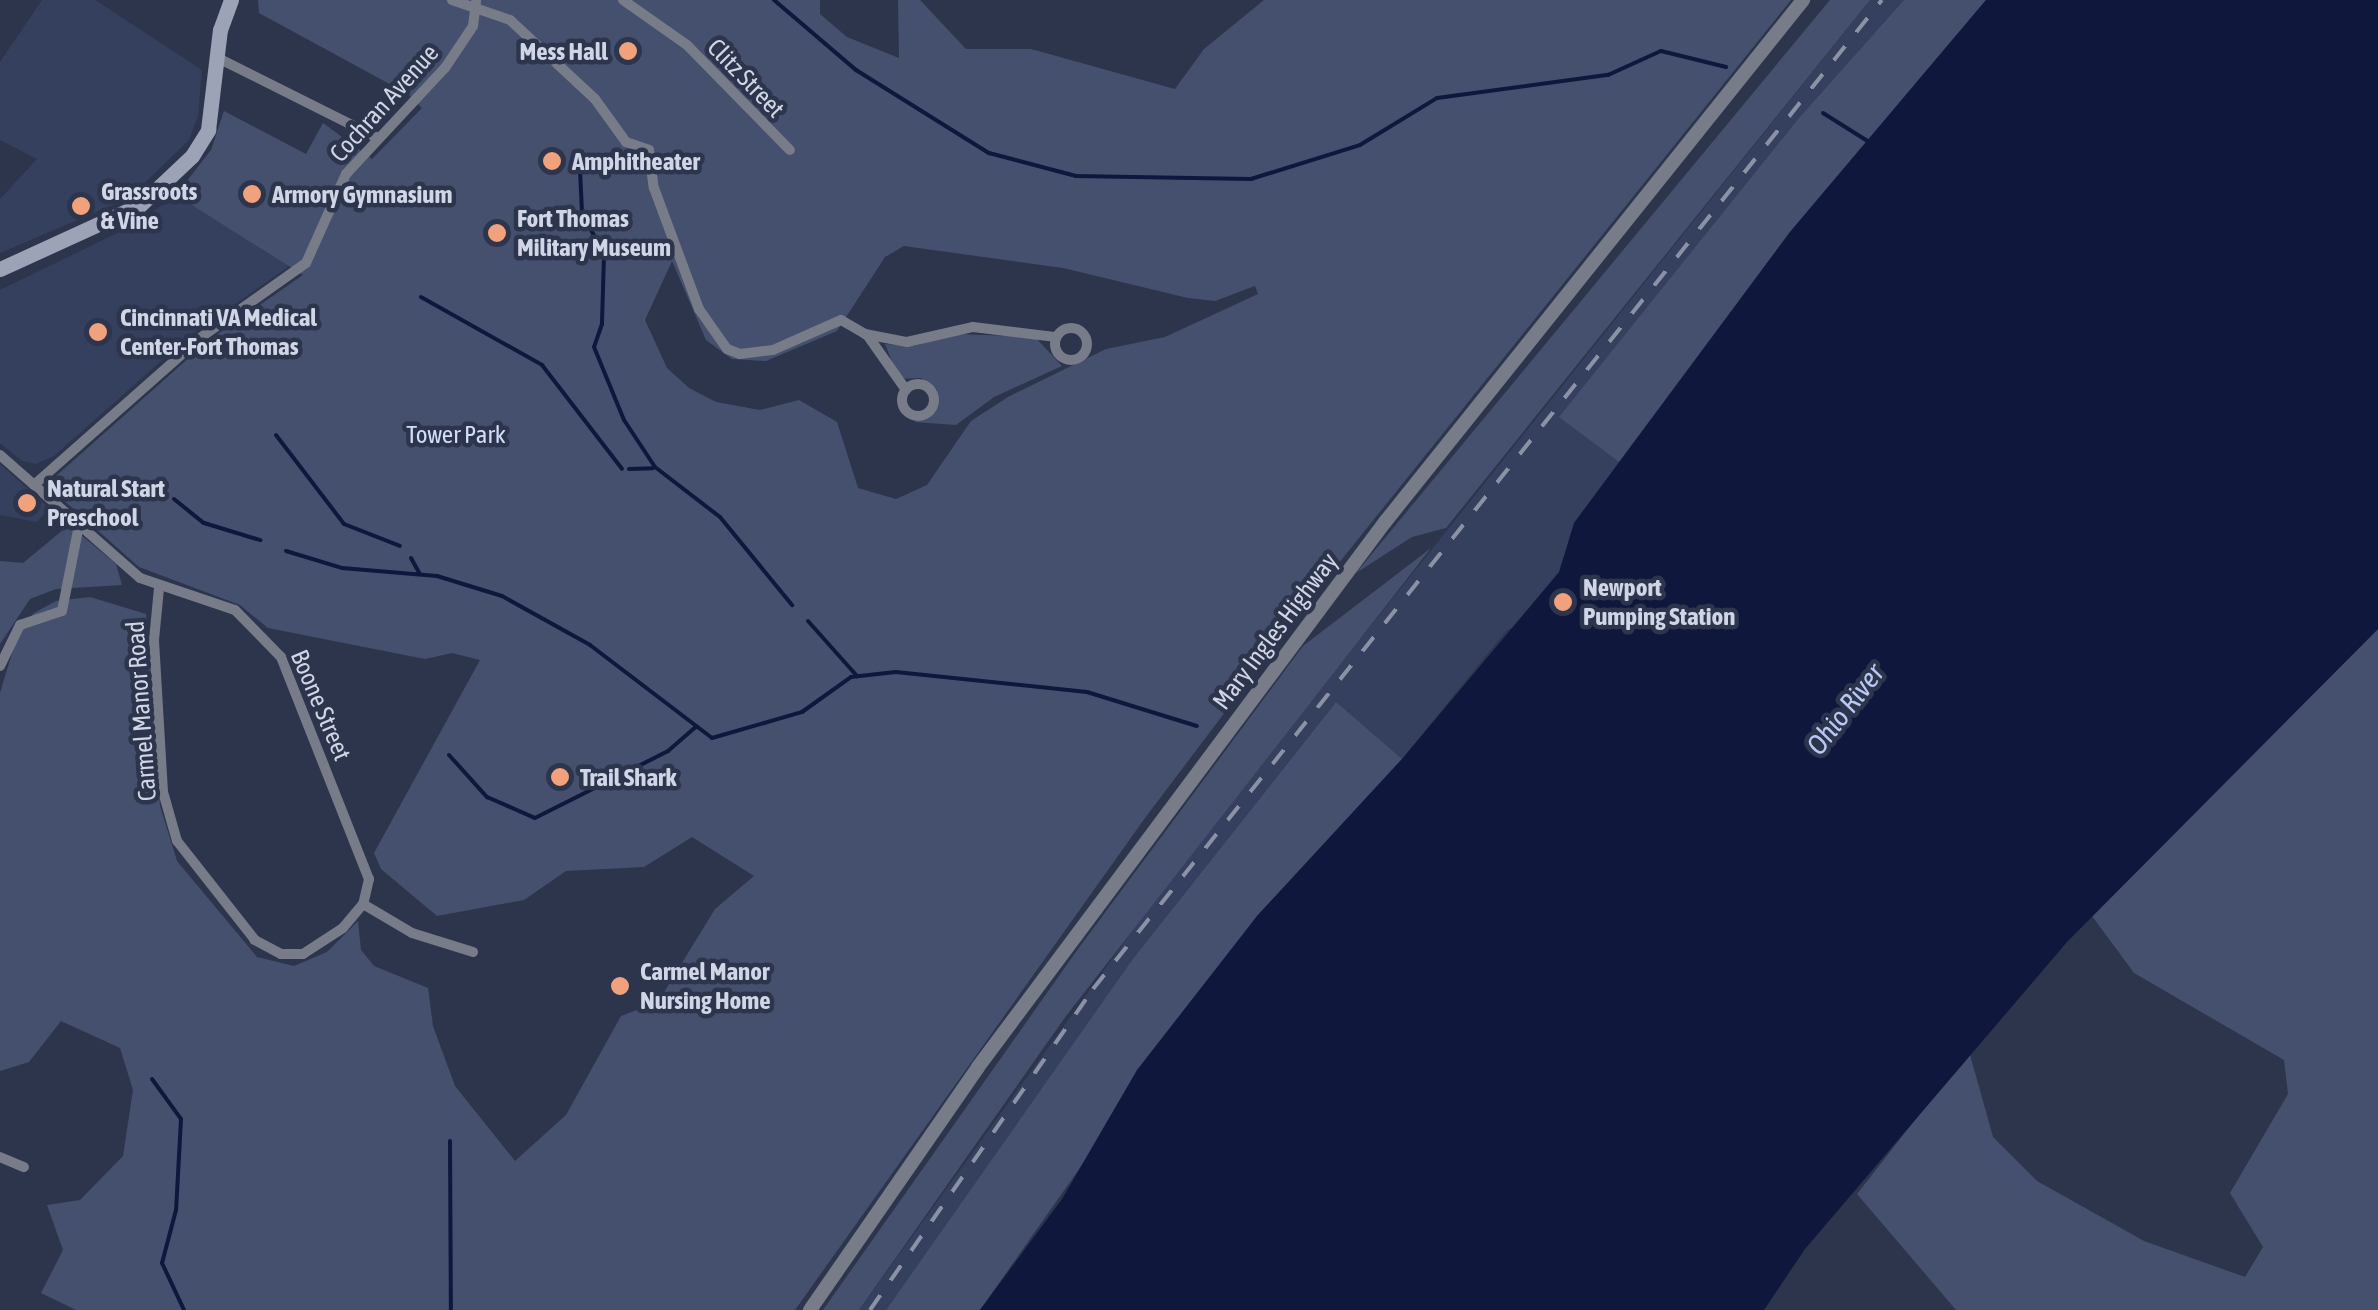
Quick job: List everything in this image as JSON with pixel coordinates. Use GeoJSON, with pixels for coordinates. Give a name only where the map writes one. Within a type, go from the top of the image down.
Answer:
{"type":"FeatureCollection","features":[{"type":"Feature","properties":{"kind":"main road"},"geometry":{"type":"LineString","coordinates":[[3,270],[159,191],[208,130],[216,57],[232,0]]}},
{"type":"Feature","properties":{"kind":"street"},"geometry":{"type":"LineString","coordinates":[[452,0],[475,4],[510,20],[596,99],[626,142],[650,150],[654,188],[699,308],[726,349],[740,354],[773,350],[842,320],[866,334],[907,342],[973,327],[1056,337]]}},
{"type":"Feature","properties":{"kind":"street","name":"Clitz Street"},"geometry":{"type":"LineString","coordinates":[[623,0],[686,45],[790,150]]}},
{"type":"Feature","properties":{"kind":"street","name":"Mary Ingles Highway"},"geometry":{"type":"LineString","coordinates":[[810,1310],[978,1067],[1384,522],[1803,0]]}},
{"type":"Feature","properties":{"kind":"street","name":"Cochran Avenue"},"geometry":{"type":"LineString","coordinates":[[34,485],[200,338],[306,263],[339,186],[378,138],[445,68],[473,26],[475,4]]}},
{"type":"Feature","properties":{"kind":"street"},"geometry":{"type":"LineString","coordinates":[[216,57],[378,138]]}},
{"type":"Feature","properties":{"kind":"street"},"geometry":{"type":"LineString","coordinates":[[866,334],[906,390]]}},
{"type":"Feature","properties":{"kind":"street","name":"Carmel Manor Road"},"geometry":{"type":"LineString","coordinates":[[0,455],[160,588],[154,640],[163,792],[184,854],[238,922],[281,954],[303,954],[322,944],[363,904]]}},
{"type":"Feature","properties":{"kind":"street"},"geometry":{"type":"LineString","coordinates":[[0,666],[20,625],[62,611],[80,525]]}},
{"type":"Feature","properties":{"kind":"street","name":"Boone Street"},"geometry":{"type":"LineString","coordinates":[[160,588],[235,610],[273,645],[366,866],[363,904]]}},
{"type":"Feature","properties":{"kind":"street"},"geometry":{"type":"LineString","coordinates":[[363,904],[412,933],[472,952]]}},
{"type":"Feature","properties":{"kind":"street"},"geometry":{"type":"LineString","coordinates":[[0,1157],[24,1167]]}},
{"type":"Feature","properties":{"kind":"shaded area"},"geometry":{"type":"Polygon","coordinates":[[[42,0],[95,0],[202,70],[198,116],[189,140],[129,198],[0,253],[0,199],[37,159],[0,140],[0,62],[42,0]]]}},
{"type":"Feature","properties":{"kind":"shaded area"},"geometry":{"type":"Polygon","coordinates":[[[1870,0],[1904,0],[1798,119],[1560,417],[1619,462],[1574,523],[1603,598],[1507,630],[1402,759],[1335,703],[1132,960],[886,1310],[859,1310],[1180,865],[1870,0]]]}},
{"type":"Feature","properties":{"kind":"shaded area","name":"Cincinnati VA Medical Center-Fort Thomas"},"geometry":{"type":"Polygon","coordinates":[[[176,195],[292,264],[187,338],[54,456],[36,464],[22,461],[0,443],[0,290],[134,225],[176,195]]]}},
{"type":"Feature","properties":{"kind":"shaded area"},"geometry":{"type":"Polygon","coordinates":[[[0,464],[49,508],[37,522],[0,515],[0,464]]]}},
{"type":"Feature","properties":{"kind":"green space","name":"Tower Park"},"geometry":{"type":"Polygon","coordinates":[[[258,0],[820,0],[820,14],[847,37],[899,58],[898,0],[920,0],[966,49],[1031,49],[1175,89],[1204,49],[1264,0],[1791,0],[1318,589],[1145,818],[795,1310],[76,1310],[41,1293],[63,1250],[47,1205],[80,1200],[123,1156],[133,1090],[120,1048],[61,1021],[29,1062],[0,1071],[0,693],[19,630],[34,613],[56,601],[90,597],[146,614],[160,806],[177,861],[257,957],[294,966],[327,952],[358,921],[361,950],[374,966],[428,988],[433,1026],[455,1086],[515,1161],[566,1115],[621,1016],[658,1002],[715,909],[754,876],[692,837],[644,867],[566,871],[524,900],[437,916],[381,869],[374,853],[480,660],[452,653],[425,659],[268,628],[240,605],[139,567],[51,489],[55,477],[209,340],[303,275],[176,195],[211,150],[224,111],[306,154],[323,123],[372,159],[422,108],[408,94],[259,13],[258,0]],[[904,246],[885,257],[837,331],[766,361],[732,359],[706,340],[672,261],[645,320],[667,368],[689,388],[716,402],[760,410],[799,400],[837,422],[858,488],[896,499],[927,485],[971,421],[1008,397],[1106,349],[1165,337],[1258,294],[1255,286],[1215,301],[1188,298],[1063,268],[904,246]]]}},
{"type":"Feature","properties":{"kind":"green space"},"geometry":{"type":"Polygon","coordinates":[[[1830,0],[1870,0],[1446,528],[1412,537],[1356,573],[1830,0]]]}},
{"type":"Feature","properties":{"kind":"green space"},"geometry":{"type":"Polygon","coordinates":[[[1904,0],[1986,0],[1790,232],[1619,462],[1559,417],[1798,119],[1904,0]]]}},
{"type":"Feature","properties":{"kind":"green space"},"geometry":{"type":"Polygon","coordinates":[[[956,334],[1035,337],[1062,366],[994,397],[956,425],[914,422],[936,412],[937,390],[921,378],[899,379],[885,344],[914,346],[956,334]]]}},
{"type":"Feature","properties":{"kind":"green space"},"geometry":{"type":"Polygon","coordinates":[[[69,525],[116,564],[122,585],[56,589],[30,599],[0,644],[0,561],[23,563],[69,525]]]}},
{"type":"Feature","properties":{"kind":"green space"},"geometry":{"type":"Polygon","coordinates":[[[1431,548],[1066,1016],[859,1310],[823,1310],[1078,949],[1303,646],[1431,548]]]}},
{"type":"Feature","properties":{"kind":"green space"},"geometry":{"type":"Polygon","coordinates":[[[2378,629],[2378,1310],[1956,1310],[1857,1194],[1969,1051],[1993,1137],[2037,1181],[2144,1241],[2245,1277],[2263,1247],[2230,1193],[2288,1094],[2284,1060],[2134,973],[2092,916],[2378,629]]]}},
{"type":"Feature","properties":{"kind":"green space"},"geometry":{"type":"Polygon","coordinates":[[[1336,702],[1402,759],[1257,916],[980,1310],[886,1310],[1132,960],[1336,702]]]}},
{"type":"Feature","properties":{"kind":"water","name":"Ohio River"},"geometry":{"type":"Polygon","coordinates":[[[1986,0],[2378,0],[2378,629],[2067,942],[1805,1249],[1764,1310],[980,1310],[1062,1199],[1137,1070],[1257,916],[1402,759],[1559,572],[1574,523],[1790,232],[1986,0]]]}},
{"type":"Feature","properties":{"kind":"waterway"},"geometry":{"type":"LineString","coordinates":[[774,0],[856,70],[989,153],[1076,176],[1251,179],[1360,145],[1437,98],[1608,75],[1661,51],[1726,67]]}},
{"type":"Feature","properties":{"kind":"waterway"},"geometry":{"type":"LineString","coordinates":[[1823,113],[1869,142]]}},
{"type":"Feature","properties":{"kind":"waterway"},"geometry":{"type":"LineString","coordinates":[[580,170],[582,212],[604,255],[602,324],[594,347],[624,420],[655,467],[720,517],[792,605]]}},
{"type":"Feature","properties":{"kind":"waterway"},"geometry":{"type":"LineString","coordinates":[[421,297],[542,365],[622,469]]}},
{"type":"Feature","properties":{"kind":"waterway"},"geometry":{"type":"LineString","coordinates":[[276,435],[344,524],[400,546]]}},
{"type":"Feature","properties":{"kind":"waterway"},"geometry":{"type":"LineString","coordinates":[[629,469],[653,468]]}},
{"type":"Feature","properties":{"kind":"waterway"},"geometry":{"type":"LineString","coordinates":[[174,499],[204,523],[260,540]]}},
{"type":"Feature","properties":{"kind":"waterway"},"geometry":{"type":"LineString","coordinates":[[286,551],[342,568],[437,576],[502,596],[590,645],[712,738],[802,712],[851,677],[896,672],[1087,692],[1197,726]]}},
{"type":"Feature","properties":{"kind":"waterway"},"geometry":{"type":"LineString","coordinates":[[411,558],[420,574]]}},
{"type":"Feature","properties":{"kind":"waterway"},"geometry":{"type":"LineString","coordinates":[[808,621],[857,676]]}},
{"type":"Feature","properties":{"kind":"waterway"},"geometry":{"type":"LineString","coordinates":[[449,755],[487,797],[535,818],[668,751],[696,727]]}},
{"type":"Feature","properties":{"kind":"waterway"},"geometry":{"type":"LineString","coordinates":[[152,1079],[181,1119],[176,1210],[162,1263],[184,1310]]}},
{"type":"Feature","properties":{"kind":"waterway"},"geometry":{"type":"LineString","coordinates":[[450,1141],[451,1310]]}},
{"type":"Feature","properties":{"kind":"railway"},"geometry":{"type":"LineString","coordinates":[[870,1310],[1093,989],[1882,0]]}},
{"type":"Feature","properties":{"kind":"place","name":"Mess Hall"},"geometry":{"type":"Point","coordinates":[628,51]}},
{"type":"Feature","properties":{"kind":"place","name":"Amphitheater"},"geometry":{"type":"Point","coordinates":[552,161]}},
{"type":"Feature","properties":{"kind":"place","name":"Armory Gymnasium"},"geometry":{"type":"Point","coordinates":[252,194]}},
{"type":"Feature","properties":{"kind":"place","name":"Grassroots & Vine"},"geometry":{"type":"Point","coordinates":[81,206]}},
{"type":"Feature","properties":{"kind":"place","name":"Fort Thomas Military Museum"},"geometry":{"type":"Point","coordinates":[497,233]}},
{"type":"Feature","properties":{"kind":"place","name":"Cincinnati VA Medical Center-Fort Thomas"},"geometry":{"type":"Point","coordinates":[98,332]}},
{"type":"Feature","properties":{"kind":"place","name":"Natural Start Preschool"},"geometry":{"type":"Point","coordinates":[27,503]}},
{"type":"Feature","properties":{"kind":"place","name":"Newport Pumping Station"},"geometry":{"type":"Point","coordinates":[1563,602]}},
{"type":"Feature","properties":{"kind":"place","name":"Trail Shark"},"geometry":{"type":"Point","coordinates":[560,777]}},
{"type":"Feature","properties":{"kind":"place","name":"Carmel Manor Nursing Home"},"geometry":{"type":"Point","coordinates":[620,986]}}]}
